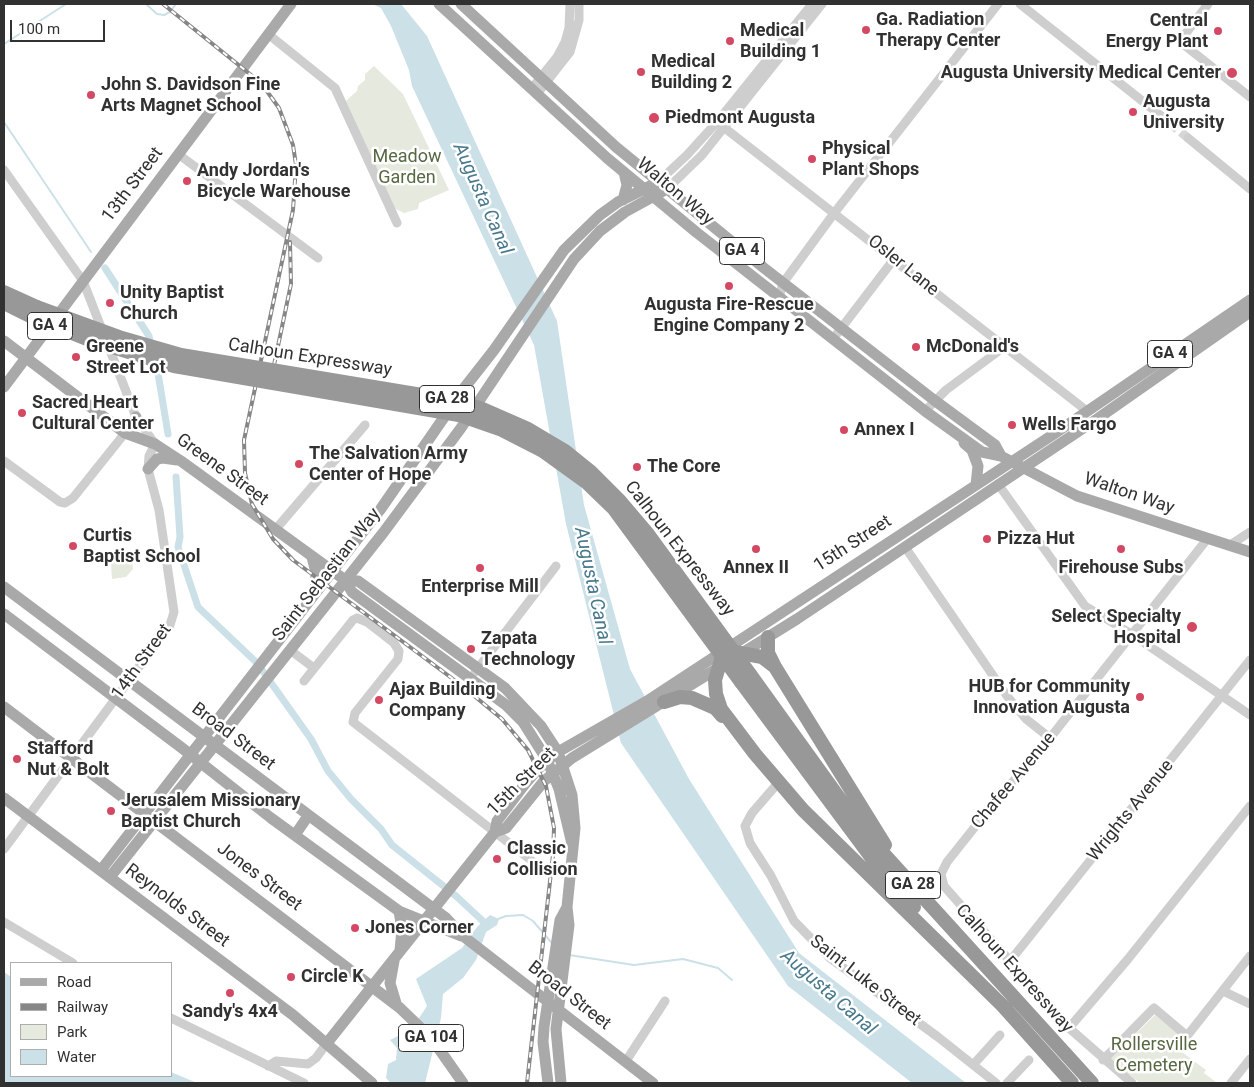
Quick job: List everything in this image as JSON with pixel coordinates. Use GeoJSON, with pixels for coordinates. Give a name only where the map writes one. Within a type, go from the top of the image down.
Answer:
{"type":"FeatureCollection","features":[{"type":"Feature","properties":{"kind":"highway","name":"Calhoun Expressway"},"geometry":{"type":"LineString","coordinates":[[4,292],[35,312],[87,338],[174,366],[459,415],[502,430],[543,451],[586,482],[614,509],[863,831],[1092,1083]]}},
{"type":"Feature","properties":{"kind":"highway","name":"Calhoun Expressway"},"geometry":{"type":"LineString","coordinates":[[4,304],[35,312]]}},
{"type":"Feature","properties":{"kind":"highway"},"geometry":{"type":"LineString","coordinates":[[768,637],[768,653],[775,666],[861,809],[916,889]]}},
{"type":"Feature","properties":{"kind":"highway"},"geometry":{"type":"LineString","coordinates":[[775,666],[762,657],[724,650],[715,676],[716,694],[721,709],[778,783],[803,810],[1007,1010]]}},
{"type":"Feature","properties":{"kind":"highway","name":"Calhoun Expressway"},"geometry":{"type":"LineString","coordinates":[[745,678],[883,873],[1072,1083]]}},
{"type":"Feature","properties":{"kind":"highway"},"geometry":{"type":"LineString","coordinates":[[664,702],[680,697],[698,700],[715,708],[732,725]]}},
{"type":"Feature","properties":{"kind":"main road","name":"13th Street"},"geometry":{"type":"LineString","coordinates":[[4,387],[291,4]]}},
{"type":"Feature","properties":{"kind":"main road","name":"Walton Way"},"geometry":{"type":"LineString","coordinates":[[439,4],[624,172],[779,298],[925,412],[982,452],[1006,459],[1078,496],[1250,552]]}},
{"type":"Feature","properties":{"kind":"main road","name":"Walton Way"},"geometry":{"type":"LineString","coordinates":[[462,4],[616,148],[783,283],[995,445],[1006,459]]}},
{"type":"Feature","properties":{"kind":"main road"},"geometry":{"type":"LineString","coordinates":[[622,205],[627,185],[624,172]]}},
{"type":"Feature","properties":{"kind":"main road","name":"Saint Sebastian Way"},"geometry":{"type":"LineString","coordinates":[[106,874],[155,821],[201,762],[209,742],[250,680],[380,510],[443,418],[564,250],[590,223],[658,182]]}},
{"type":"Feature","properties":{"kind":"main road","name":"Saint Sebastian Way"},"geometry":{"type":"LineString","coordinates":[[106,874],[145,814],[191,754],[209,742],[258,689],[330,600],[440,457],[574,259],[622,205],[656,198],[667,190]]}},
{"type":"Feature","properties":{"kind":"main road"},"geometry":{"type":"LineString","coordinates":[[743,269],[752,258]]}},
{"type":"Feature","properties":{"kind":"main road","name":"15th Street"},"geometry":{"type":"LineString","coordinates":[[495,832],[506,828],[535,792],[563,764],[616,726],[649,705],[724,650],[976,485],[1006,459],[1087,411],[1250,300]]}},
{"type":"Feature","properties":{"kind":"main road","name":"15th Street"},"geometry":{"type":"LineString","coordinates":[[649,705],[664,702],[768,637],[1140,390],[1250,312]]}},
{"type":"Feature","properties":{"kind":"main road","name":"Greene Street"},"geometry":{"type":"LineString","coordinates":[[4,341],[125,433],[155,444],[181,461],[345,580],[352,592],[506,705],[523,722],[547,760],[559,789],[572,844]]}},
{"type":"Feature","properties":{"kind":"main road"},"geometry":{"type":"LineString","coordinates":[[125,433],[134,426],[136,417]]}},
{"type":"Feature","properties":{"kind":"main road"},"geometry":{"type":"LineString","coordinates":[[949,428],[972,450],[978,466],[976,485]]}},
{"type":"Feature","properties":{"kind":"main road"},"geometry":{"type":"LineString","coordinates":[[424,445],[440,457]]}},
{"type":"Feature","properties":{"kind":"main road"},"geometry":{"type":"LineString","coordinates":[[148,469],[157,459],[181,461]]}},
{"type":"Feature","properties":{"kind":"main road"},"geometry":{"type":"LineString","coordinates":[[312,557],[316,573],[315,594]]}},
{"type":"Feature","properties":{"kind":"main road","name":"Greene Street"},"geometry":{"type":"LineString","coordinates":[[345,580],[358,581],[518,700],[541,726],[558,752],[574,806],[575,828],[558,970],[556,1029],[561,1083]]}},
{"type":"Feature","properties":{"kind":"main road","name":"Broad Street"},"geometry":{"type":"LineString","coordinates":[[5,590],[129,680],[209,742],[446,918],[463,936],[654,1083]]}},
{"type":"Feature","properties":{"kind":"main road"},"geometry":{"type":"LineString","coordinates":[[330,600],[346,595],[363,600]]}},
{"type":"Feature","properties":{"kind":"main road","name":"Broad Street"},"geometry":{"type":"LineString","coordinates":[[4,614],[191,754],[295,835],[399,911],[463,936]]}},
{"type":"Feature","properties":{"kind":"main road","name":"Jones Street"},"geometry":{"type":"LineString","coordinates":[[4,707],[372,985]]}},
{"type":"Feature","properties":{"kind":"main road","name":"15th Street"},"geometry":{"type":"LineString","coordinates":[[327,1043],[495,832],[497,821],[525,784],[547,760],[558,752],[596,728],[616,726]]}},
{"type":"Feature","properties":{"kind":"main road","name":"Reynolds Street"},"geometry":{"type":"LineString","coordinates":[[4,798],[327,1043],[372,1083]]}},
{"type":"Feature","properties":{"kind":"main road"},"geometry":{"type":"LineString","coordinates":[[295,835],[308,816]]}},
{"type":"Feature","properties":{"kind":"main road"},"geometry":{"type":"LineString","coordinates":[[399,911],[402,929],[390,987],[399,1006]]}},
{"type":"Feature","properties":{"kind":"main road","name":"Greene Street"},"geometry":{"type":"LineString","coordinates":[[548,1083],[543,1042],[548,1001],[558,970]]}},
{"type":"Feature","properties":{"kind":"main road","name":"GA 104"},"geometry":{"type":"LineString","coordinates":[[372,985],[399,1006],[432,1039],[463,1083]]}},
{"type":"Feature","properties":{"kind":"street"},"geometry":{"type":"LineString","coordinates":[[544,79],[565,42],[569,28],[570,4]]}},
{"type":"Feature","properties":{"kind":"street"},"geometry":{"type":"LineString","coordinates":[[534,91],[570,52],[579,20],[579,4]]}},
{"type":"Feature","properties":{"kind":"street","name":"Saint Sebastian Way"},"geometry":{"type":"LineString","coordinates":[[667,190],[689,170],[721,124],[812,4]]}},
{"type":"Feature","properties":{"kind":"street","name":"Saint Sebastian Way"},"geometry":{"type":"LineString","coordinates":[[751,86],[822,4]]}},
{"type":"Feature","properties":{"kind":"street"},"geometry":{"type":"LineString","coordinates":[[779,298],[783,283],[835,212],[998,4]]}},
{"type":"Feature","properties":{"kind":"street"},"geometry":{"type":"LineString","coordinates":[[1020,4],[1160,116]]}},
{"type":"Feature","properties":{"kind":"street"},"geometry":{"type":"LineString","coordinates":[[1208,4],[1183,37],[1183,44],[1250,97]]}},
{"type":"Feature","properties":{"kind":"street"},"geometry":{"type":"LineString","coordinates":[[268,34],[335,88],[397,222]]}},
{"type":"Feature","properties":{"kind":"street","name":"Saint Sebastian Way"},"geometry":{"type":"LineString","coordinates":[[658,182],[721,124]]}},
{"type":"Feature","properties":{"kind":"street","name":"Osler Lane"},"geometry":{"type":"LineString","coordinates":[[721,124],[1087,411]]}},
{"type":"Feature","properties":{"kind":"street"},"geometry":{"type":"LineString","coordinates":[[1188,138],[1250,189]]}},
{"type":"Feature","properties":{"kind":"street"},"geometry":{"type":"LineString","coordinates":[[178,154],[318,258]]}},
{"type":"Feature","properties":{"kind":"street"},"geometry":{"type":"LineString","coordinates":[[4,170],[83,281],[136,417],[155,444]]}},
{"type":"Feature","properties":{"kind":"street"},"geometry":{"type":"LineString","coordinates":[[833,339],[894,259]]}},
{"type":"Feature","properties":{"kind":"street"},"geometry":{"type":"LineString","coordinates":[[925,412],[934,400],[1004,347]]}},
{"type":"Feature","properties":{"kind":"street"},"geometry":{"type":"LineString","coordinates":[[275,530],[366,425]]}},
{"type":"Feature","properties":{"kind":"street"},"geometry":{"type":"LineString","coordinates":[[4,461],[60,502],[65,503],[73,498],[125,433]]}},
{"type":"Feature","properties":{"kind":"street","name":"14th Street"},"geometry":{"type":"LineString","coordinates":[[4,849],[170,624],[174,612],[160,518],[148,469],[149,456],[155,444]]}},
{"type":"Feature","properties":{"kind":"street"},"geometry":{"type":"LineString","coordinates":[[998,484],[1085,606],[1133,635],[1250,715]]}},
{"type":"Feature","properties":{"kind":"street"},"geometry":{"type":"LineString","coordinates":[[1230,545],[1250,532]]}},
{"type":"Feature","properties":{"kind":"street","name":"Chafee Avenue"},"geometry":{"type":"LineString","coordinates":[[1010,961],[944,886],[941,874],[947,862],[1133,635],[1208,538]]}},
{"type":"Feature","properties":{"kind":"street"},"geometry":{"type":"LineString","coordinates":[[905,547],[1007,696],[1026,719],[1050,738]]}},
{"type":"Feature","properties":{"kind":"street"},"geometry":{"type":"LineString","coordinates":[[470,678],[556,566]]}},
{"type":"Feature","properties":{"kind":"street"},"geometry":{"type":"LineString","coordinates":[[304,682],[350,623],[357,618],[367,622],[394,643],[400,655],[355,713],[353,722],[545,871]]}},
{"type":"Feature","properties":{"kind":"street"},"geometry":{"type":"LineString","coordinates":[[290,650],[314,668]]}},
{"type":"Feature","properties":{"kind":"street","name":"Wrights Avenue"},"geometry":{"type":"LineString","coordinates":[[1010,961],[1250,660]]}},
{"type":"Feature","properties":{"kind":"street","name":"Saint Luke Street"},"geometry":{"type":"LineString","coordinates":[[778,783],[752,813],[745,826],[750,842],[771,876],[794,922],[830,958],[996,1083]]}},
{"type":"Feature","properties":{"kind":"street"},"geometry":{"type":"LineString","coordinates":[[1069,1028],[1128,960],[1250,806]]}},
{"type":"Feature","properties":{"kind":"street"},"geometry":{"type":"LineString","coordinates":[[4,922],[71,962]]}},
{"type":"Feature","properties":{"kind":"street"},"geometry":{"type":"LineString","coordinates":[[1104,1060],[1154,1008],[1187,1036],[1250,956]]}},
{"type":"Feature","properties":{"kind":"street"},"geometry":{"type":"LineString","coordinates":[[1010,961],[1069,1028],[1132,1083]]}},
{"type":"Feature","properties":{"kind":"street"},"geometry":{"type":"LineString","coordinates":[[1223,991],[1250,1004]]}},
{"type":"Feature","properties":{"kind":"street"},"geometry":{"type":"LineString","coordinates":[[626,1061],[665,1001]]}},
{"type":"Feature","properties":{"kind":"street"},"geometry":{"type":"LineString","coordinates":[[172,1018],[304,1083]]}},
{"type":"Feature","properties":{"kind":"street"},"geometry":{"type":"LineString","coordinates":[[973,1065],[1000,1035]]}},
{"type":"Feature","properties":{"kind":"street"},"geometry":{"type":"LineString","coordinates":[[268,1066],[276,1061],[308,1064],[316,1058],[327,1043]]}},
{"type":"Feature","properties":{"kind":"street"},"geometry":{"type":"LineString","coordinates":[[1230,1083],[1250,1059]]}},
{"type":"Feature","properties":{"kind":"street"},"geometry":{"type":"LineString","coordinates":[[1007,1083],[1029,1060]]}},
{"type":"Feature","properties":{"kind":"green space","name":"Meadow Garden"},"geometry":{"type":"Polygon","coordinates":[[[374,66],[403,94],[449,190],[419,203],[418,209],[404,213],[394,208],[346,101],[357,91],[358,86],[365,80],[365,74],[374,66]]]}},
{"type":"Feature","properties":{"kind":"green space"},"geometry":{"type":"Polygon","coordinates":[[[131,553],[133,569],[126,577],[112,579],[111,563],[117,555],[131,553]]]}},
{"type":"Feature","properties":{"kind":"green space","name":"Rollersville Cemetery"},"geometry":{"type":"Polygon","coordinates":[[[1155,1015],[1188,1042],[1182,1052],[1206,1070],[1204,1073],[1217,1083],[1140,1083],[1110,1059],[1155,1015]]]}},
{"type":"Feature","properties":{"kind":"water","name":"Augusta Canal"},"geometry":{"type":"Polygon","coordinates":[[[372,4],[401,4],[427,36],[557,321],[584,505],[630,669],[689,779],[799,953],[966,1083],[912,1083],[788,986],[621,743],[566,524],[534,345],[412,86],[409,70],[391,26],[381,8],[372,4]]]}},
{"type":"Feature","properties":{"kind":"water"},"geometry":{"type":"Polygon","coordinates":[[[490,915],[499,919],[497,925],[486,932],[476,960],[463,978],[443,994],[441,1018],[425,1083],[391,1083],[386,1078],[388,1064],[396,1060],[397,1048],[390,1040],[400,1035],[408,1035],[427,1006],[416,979],[462,948],[477,927],[490,915]]]}},
{"type":"Feature","properties":{"kind":"water"},"geometry":{"type":"Polygon","coordinates":[[[4,972],[10,976],[10,1077],[172,1077],[172,1072],[197,1083],[4,1083],[4,972]]]}},
{"type":"Feature","properties":{"kind":"waterway"},"geometry":{"type":"LineString","coordinates":[[4,44],[66,4]]}},
{"type":"Feature","properties":{"kind":"waterway"},"geometry":{"type":"LineString","coordinates":[[146,4],[157,14],[164,15],[170,12],[176,4]]}},
{"type":"Feature","properties":{"kind":"waterway"},"geometry":{"type":"LineString","coordinates":[[4,122],[91,252]]}},
{"type":"Feature","properties":{"kind":"waterway"},"geometry":{"type":"LineString","coordinates":[[105,268],[149,336],[151,346]]}},
{"type":"Feature","properties":{"kind":"waterway"},"geometry":{"type":"LineString","coordinates":[[156,361],[168,434]]}},
{"type":"Feature","properties":{"kind":"waterway"},"geometry":{"type":"LineString","coordinates":[[176,477],[180,537],[178,547],[198,607],[257,663],[311,739],[328,771],[351,799],[381,829],[392,845],[456,896],[486,924],[483,926]]}},
{"type":"Feature","properties":{"kind":"waterway"},"geometry":{"type":"LineString","coordinates":[[498,919],[506,916],[523,915],[533,921],[551,942]]}},
{"type":"Feature","properties":{"kind":"waterway"},"geometry":{"type":"LineString","coordinates":[[569,955],[634,965],[683,959],[718,968],[732,980]]}},
{"type":"Feature","properties":{"kind":"tunnel"},"geometry":{"type":"LineString","coordinates":[[1160,115],[1188,138]]}},
{"type":"Feature","properties":{"kind":"railway"},"geometry":{"type":"LineString","coordinates":[[163,4],[261,83],[279,108],[293,145],[296,165],[293,210],[244,440],[245,473],[252,504],[273,539],[293,560],[461,685],[502,719],[528,750],[546,786],[554,828],[553,855],[527,1083]]}},
{"type":"Feature","properties":{"kind":"railway"},"geometry":{"type":"LineString","coordinates":[[274,365],[291,284],[290,242]]}},
{"type":"Feature","properties":{"kind":"place","name":"Ga. Radiation Therapy Center"},"geometry":{"type":"Point","coordinates":[866,30]}},
{"type":"Feature","properties":{"kind":"place","name":"Central Energy Plant"},"geometry":{"type":"Point","coordinates":[1218,31]}},
{"type":"Feature","properties":{"kind":"place","name":"Medical Building 1"},"geometry":{"type":"Point","coordinates":[730,41]}},
{"type":"Feature","properties":{"kind":"place","name":"Medical Building 2"},"geometry":{"type":"Point","coordinates":[641,72]}},
{"type":"Feature","properties":{"kind":"place","name":"Augusta University Medical Center"},"geometry":{"type":"Point","coordinates":[1232,73]}},
{"type":"Feature","properties":{"kind":"place","name":"John S. Davidson Fine Arts Magnet School"},"geometry":{"type":"Point","coordinates":[91,95]}},
{"type":"Feature","properties":{"kind":"place","name":"Augusta University"},"geometry":{"type":"Point","coordinates":[1133,112]}},
{"type":"Feature","properties":{"kind":"place","name":"Piedmont Augusta"},"geometry":{"type":"Point","coordinates":[654,118]}},
{"type":"Feature","properties":{"kind":"place","name":"Physical Plant Shops"},"geometry":{"type":"Point","coordinates":[812,159]}},
{"type":"Feature","properties":{"kind":"place","name":"Andy Jordan's Bicycle Warehouse"},"geometry":{"type":"Point","coordinates":[187,181]}},
{"type":"Feature","properties":{"kind":"place","name":"Augusta Fire-Rescue Engine Company 2"},"geometry":{"type":"Point","coordinates":[729,286]}},
{"type":"Feature","properties":{"kind":"place","name":"Unity Baptist Church"},"geometry":{"type":"Point","coordinates":[110,303]}},
{"type":"Feature","properties":{"kind":"place","name":"McDonald's"},"geometry":{"type":"Point","coordinates":[916,347]}},
{"type":"Feature","properties":{"kind":"place","name":"Greene Street Lot"},"geometry":{"type":"Point","coordinates":[76,357]}},
{"type":"Feature","properties":{"kind":"place","name":"Sacred Heart Cultural Center"},"geometry":{"type":"Point","coordinates":[22,413]}},
{"type":"Feature","properties":{"kind":"place","name":"Wells Fargo"},"geometry":{"type":"Point","coordinates":[1012,425]}},
{"type":"Feature","properties":{"kind":"place","name":"Annex I"},"geometry":{"type":"Point","coordinates":[844,430]}},
{"type":"Feature","properties":{"kind":"place","name":"The Salvation Army Center of Hope"},"geometry":{"type":"Point","coordinates":[299,464]}},
{"type":"Feature","properties":{"kind":"place","name":"The Core"},"geometry":{"type":"Point","coordinates":[637,467]}},
{"type":"Feature","properties":{"kind":"place","name":"Pizza Hut"},"geometry":{"type":"Point","coordinates":[987,539]}},
{"type":"Feature","properties":{"kind":"place","name":"Curtis Baptist School"},"geometry":{"type":"Point","coordinates":[73,546]}},
{"type":"Feature","properties":{"kind":"place","name":"Annex II"},"geometry":{"type":"Point","coordinates":[756,549]}},
{"type":"Feature","properties":{"kind":"place","name":"Firehouse Subs"},"geometry":{"type":"Point","coordinates":[1121,549]}},
{"type":"Feature","properties":{"kind":"place","name":"Enterprise Mill"},"geometry":{"type":"Point","coordinates":[480,568]}},
{"type":"Feature","properties":{"kind":"place","name":"Select Specialty Hospital"},"geometry":{"type":"Point","coordinates":[1192,627]}},
{"type":"Feature","properties":{"kind":"place","name":"Zapata Technology"},"geometry":{"type":"Point","coordinates":[471,649]}},
{"type":"Feature","properties":{"kind":"place","name":"HUB for Community Innovation Augusta"},"geometry":{"type":"Point","coordinates":[1140,697]}},
{"type":"Feature","properties":{"kind":"place","name":"Ajax Building Company"},"geometry":{"type":"Point","coordinates":[379,700]}},
{"type":"Feature","properties":{"kind":"place","name":"Stafford Nut & Bolt"},"geometry":{"type":"Point","coordinates":[17,759]}},
{"type":"Feature","properties":{"kind":"place","name":"Jerusalem Missionary Baptist Church"},"geometry":{"type":"Point","coordinates":[111,811]}},
{"type":"Feature","properties":{"kind":"place","name":"Classic Collision"},"geometry":{"type":"Point","coordinates":[497,859]}},
{"type":"Feature","properties":{"kind":"place","name":"Jones Corner"},"geometry":{"type":"Point","coordinates":[355,928]}},
{"type":"Feature","properties":{"kind":"place","name":"Circle K"},"geometry":{"type":"Point","coordinates":[291,977]}},
{"type":"Feature","properties":{"kind":"place","name":"Sandy's 4x4"},"geometry":{"type":"Point","coordinates":[230,993]}}]}
